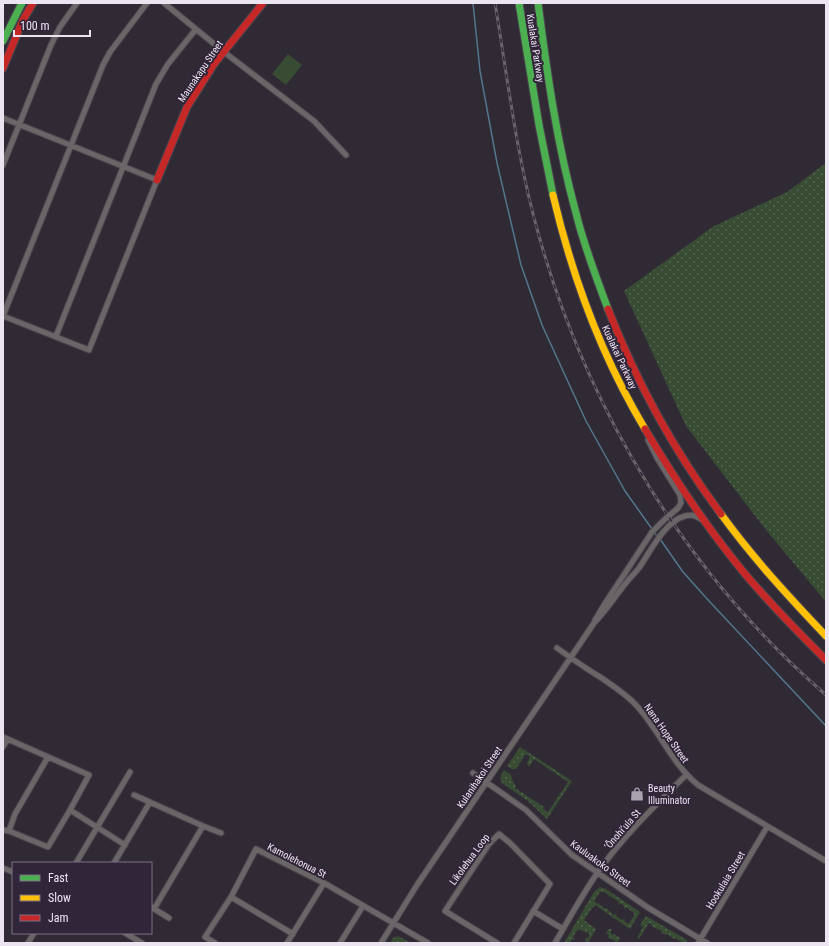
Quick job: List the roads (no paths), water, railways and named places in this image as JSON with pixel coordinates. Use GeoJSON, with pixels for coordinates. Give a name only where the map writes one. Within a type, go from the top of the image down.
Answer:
{"type":"FeatureCollection","features":[{"type":"Feature","properties":{"kind":"main road"},"geometry":{"type":"LineString","coordinates":[[3,41],[22,3]]}},
{"type":"Feature","properties":{"kind":"main road"},"geometry":{"type":"LineString","coordinates":[[3,68],[23,20],[33,3]]}},
{"type":"Feature","properties":{"kind":"main road","name":"Maunakapu Street"},"geometry":{"type":"LineString","coordinates":[[157,180],[187,107],[214,64],[263,3]]}},
{"type":"Feature","properties":{"kind":"main road","name":"Kualakai Parkway"},"geometry":{"type":"LineString","coordinates":[[519,3],[542,147],[553,196],[565,242],[594,324],[610,362],[637,415],[660,454],[706,525],[770,604],[826,660]]}},
{"type":"Feature","properties":{"kind":"main road","name":"Kualakai Parkway"},"geometry":{"type":"LineString","coordinates":[[538,3],[558,131],[576,215],[596,277],[623,345],[643,388],[664,426],[688,467],[720,514],[775,583],[826,636]]}},
{"type":"Feature","properties":{"kind":"street"},"geometry":{"type":"LineString","coordinates":[[3,165],[51,45],[60,27],[77,3]]}},
{"type":"Feature","properties":{"kind":"street"},"geometry":{"type":"LineString","coordinates":[[3,118],[71,144],[157,180],[89,350],[3,316],[71,144],[103,65],[110,52],[147,3]]}},
{"type":"Feature","properties":{"kind":"street"},"geometry":{"type":"LineString","coordinates":[[164,3],[224,52],[314,121],[346,155]]}},
{"type":"Feature","properties":{"kind":"street"},"geometry":{"type":"LineString","coordinates":[[56,336],[156,84],[168,64],[196,29]]}},
{"type":"Feature","properties":{"kind":"street","name":"Kulanihakoi Street"},"geometry":{"type":"LineString","coordinates":[[381,943],[393,922],[594,623],[604,604],[642,548],[655,529],[679,507],[681,502],[680,495],[653,451],[637,415]]}},
{"type":"Feature","properties":{"kind":"street","name":"Kulanihakoi Street"},"geometry":{"type":"LineString","coordinates":[[594,623],[608,609],[662,534],[684,516],[692,515],[700,518],[706,525]]}},
{"type":"Feature","properties":{"kind":"street","name":"Nana Hope Street"},"geometry":{"type":"LineString","coordinates":[[557,648],[619,690],[635,704],[650,723],[671,757],[686,775],[704,789],[826,861]]}},
{"type":"Feature","properties":{"kind":"street"},"geometry":{"type":"LineString","coordinates":[[3,747],[6,738],[89,775],[48,847],[6,831],[48,757]]}},
{"type":"Feature","properties":{"kind":"street"},"geometry":{"type":"LineString","coordinates":[[77,862],[130,772]]}},
{"type":"Feature","properties":{"kind":"street","name":"Kauluakoko Street"},"geometry":{"type":"LineString","coordinates":[[473,773],[526,810],[568,852],[647,908],[699,941],[707,943]]}},
{"type":"Feature","properties":{"kind":"street","name":"‘Ōnohi‘ula St"},"geometry":{"type":"LineString","coordinates":[[555,943],[597,873],[630,832],[686,775]]}},
{"type":"Feature","properties":{"kind":"street"},"geometry":{"type":"LineString","coordinates":[[134,795],[221,833]]}},
{"type":"Feature","properties":{"kind":"street"},"geometry":{"type":"LineString","coordinates":[[115,862],[150,802]]}},
{"type":"Feature","properties":{"kind":"street"},"geometry":{"type":"LineString","coordinates":[[70,810],[125,845]]}},
{"type":"Feature","properties":{"kind":"street"},"geometry":{"type":"LineString","coordinates":[[169,918],[152,908],[202,826]]}},
{"type":"Feature","properties":{"kind":"street","name":"Hookulaia Street"},"geometry":{"type":"LineString","coordinates":[[699,941],[767,827]]}},
{"type":"Feature","properties":{"kind":"street","name":"Likolehua Loop"},"geometry":{"type":"LineString","coordinates":[[497,943],[445,911],[489,844],[499,834],[510,843],[550,884],[514,943]]}},
{"type":"Feature","properties":{"kind":"street","name":"Kamolehonua St"},"geometry":{"type":"LineString","coordinates":[[215,943],[205,937],[231,897],[256,849],[324,883],[428,943]]}},
{"type":"Feature","properties":{"kind":"street"},"geometry":{"type":"LineString","coordinates":[[287,943],[324,883]]}},
{"type":"Feature","properties":{"kind":"street"},"geometry":{"type":"LineString","coordinates":[[231,897],[293,934]]}},
{"type":"Feature","properties":{"kind":"street"},"geometry":{"type":"LineString","coordinates":[[340,943],[363,906]]}},
{"type":"Feature","properties":{"kind":"street"},"geometry":{"type":"LineString","coordinates":[[533,911],[563,929]]}},
{"type":"Feature","properties":{"kind":"street"},"geometry":{"type":"LineString","coordinates":[[28,943],[33,934]]}},
{"type":"Feature","properties":{"kind":"street"},"geometry":{"type":"LineString","coordinates":[[127,934],[142,943]]}},
{"type":"Feature","properties":{"kind":"waterway"},"geometry":{"type":"LineString","coordinates":[[473,3],[480,71],[497,163],[521,265],[542,325],[586,421],[625,491],[657,536]]}},
{"type":"Feature","properties":{"kind":"waterway"},"geometry":{"type":"LineString","coordinates":[[660,539],[683,572],[826,726]]}},
{"type":"Feature","properties":{"kind":"railway"},"geometry":{"type":"LineString","coordinates":[[495,3],[519,149],[531,207],[560,301],[585,365],[615,427],[649,486],[687,544],[730,598],[776,648],[826,695]]}},
{"type":"Feature","properties":{"kind":"place","name":"Beauty Illuminator"},"geometry":{"type":"Point","coordinates":[637,794]}}]}
